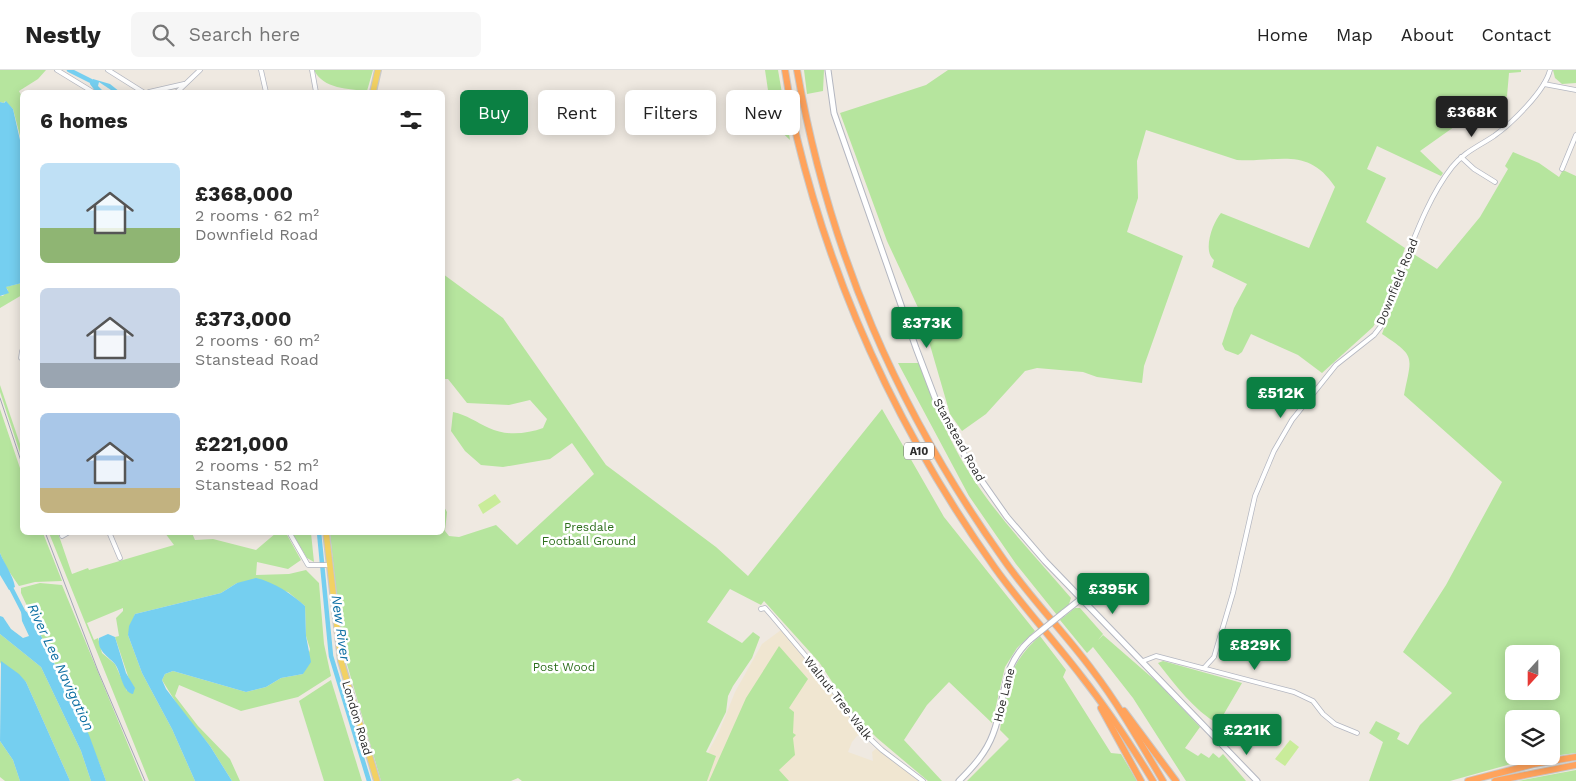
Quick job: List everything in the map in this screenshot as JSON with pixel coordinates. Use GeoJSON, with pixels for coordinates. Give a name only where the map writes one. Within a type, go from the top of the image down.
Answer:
{"type":"FeatureCollection","features":[{"type":"Feature","properties":{"kind":"highway","name":"A10"},"geometry":{"type":"LineString","coordinates":[[786,70],[797,137],[821,226],[854,317],[887,390],[918,450],[966,525],[997,570],[1084,679],[1129,741],[1153,781]]}},
{"type":"Feature","properties":{"kind":"highway","name":"A10"},"geometry":{"type":"LineString","coordinates":[[797,70],[808,133],[832,223],[864,313],[898,385],[929,442],[975,518],[1005,562],[1094,672],[1163,781]]}},
{"type":"Feature","properties":{"kind":"highway"},"geometry":{"type":"LineString","coordinates":[[1094,672],[1176,781]]}},
{"type":"Feature","properties":{"kind":"highway"},"geometry":{"type":"LineString","coordinates":[[1084,679],[1141,781]]}},
{"type":"Feature","properties":{"kind":"highway"},"geometry":{"type":"LineString","coordinates":[[1468,781],[1534,764],[1576,757]]}},
{"type":"Feature","properties":{"kind":"highway"},"geometry":{"type":"LineString","coordinates":[[1495,781],[1576,764]]}},
{"type":"Feature","properties":{"kind":"main road"},"geometry":{"type":"LineString","coordinates":[[373,90],[378,70]]}},
{"type":"Feature","properties":{"kind":"main road","name":"Stanstead Road"},"geometry":{"type":"LineString","coordinates":[[828,70],[834,113],[924,369],[947,422],[976,474],[1007,517],[1045,561],[1257,781]]}},
{"type":"Feature","properties":{"kind":"main road","name":"London Road"},"geometry":{"type":"LineString","coordinates":[[326,535],[327,565],[341,661],[377,781]]}},
{"type":"Feature","properties":{"kind":"main road","name":"Hoe Lane"},"geometry":{"type":"LineString","coordinates":[[959,781],[979,759],[989,744],[994,732],[1007,674],[1018,653],[1031,639],[1082,598]]}},
{"type":"Feature","properties":{"kind":"street"},"geometry":{"type":"LineString","coordinates":[[57,70],[90,90]]}},
{"type":"Feature","properties":{"kind":"street"},"geometry":{"type":"LineString","coordinates":[[108,70],[140,90]]}},
{"type":"Feature","properties":{"kind":"street"},"geometry":{"type":"LineString","coordinates":[[179,90],[200,70]]}},
{"type":"Feature","properties":{"kind":"street"},"geometry":{"type":"LineString","coordinates":[[261,70],[266,90]]}},
{"type":"Feature","properties":{"kind":"street"},"geometry":{"type":"LineString","coordinates":[[312,70],[316,90]]}},
{"type":"Feature","properties":{"kind":"street"},"geometry":{"type":"LineString","coordinates":[[1550,70],[1549,76],[1558,86]]}},
{"type":"Feature","properties":{"kind":"street","name":"Downfield Road"},"geometry":{"type":"LineString","coordinates":[[1204,668],[1212,660],[1233,593],[1255,496],[1274,451],[1292,420],[1336,365],[1370,338],[1380,326],[1432,198],[1444,177],[1461,157],[1497,134],[1520,113],[1549,76]]}},
{"type":"Feature","properties":{"kind":"street"},"geometry":{"type":"LineString","coordinates":[[158,90],[184,84]]}},
{"type":"Feature","properties":{"kind":"street"},"geometry":{"type":"LineString","coordinates":[[1544,84],[1574,89],[1576,85]]}},
{"type":"Feature","properties":{"kind":"street"},"geometry":{"type":"LineString","coordinates":[[1562,169],[1576,135]]}},
{"type":"Feature","properties":{"kind":"street"},"geometry":{"type":"LineString","coordinates":[[1461,157],[1471,167],[1495,182]]}},
{"type":"Feature","properties":{"kind":"street"},"geometry":{"type":"LineString","coordinates":[[110,535],[120,558]]}},
{"type":"Feature","properties":{"kind":"street"},"geometry":{"type":"LineString","coordinates":[[291,535],[307,563],[318,566],[327,565]]}},
{"type":"Feature","properties":{"kind":"street","name":"Walnut Tree Walk"},"geometry":{"type":"LineString","coordinates":[[761,609],[765,608],[826,680],[864,733],[882,750],[924,781]]}},
{"type":"Feature","properties":{"kind":"street"},"geometry":{"type":"LineString","coordinates":[[1143,661],[1156,656],[1215,670],[1307,697],[1313,701],[1329,720],[1357,733]]}},
{"type":"Feature","properties":{"kind":"street"},"geometry":{"type":"LineString","coordinates":[[1212,660],[1215,670]]}},
{"type":"Feature","properties":{"kind":"shaded area"},"geometry":{"type":"Polygon","coordinates":[[[781,630],[824,682],[853,722],[853,729],[863,734],[857,736],[852,742],[848,752],[873,761],[872,752],[878,747],[920,781],[703,781],[705,758],[719,732],[735,692],[762,644],[781,630]]]}},
{"type":"Feature","properties":{"kind":"green space"},"geometry":{"type":"Polygon","coordinates":[[[0,70],[46,70],[38,79],[19,91],[20,136],[13,109],[5,101],[4,103],[0,102],[0,70]]]}},
{"type":"Feature","properties":{"kind":"green space"},"geometry":{"type":"Polygon","coordinates":[[[314,70],[373,70],[367,90],[337,87],[318,76],[314,70]]]}},
{"type":"Feature","properties":{"kind":"green space"},"geometry":{"type":"Polygon","coordinates":[[[765,70],[778,70],[781,90],[768,90],[765,70]]]}},
{"type":"Feature","properties":{"kind":"green space"},"geometry":{"type":"Polygon","coordinates":[[[804,70],[824,70],[823,91],[807,94],[804,70]]]}},
{"type":"Feature","properties":{"kind":"green space"},"geometry":{"type":"Polygon","coordinates":[[[948,70],[1521,70],[1521,72],[1509,73],[1507,96],[1491,115],[1468,117],[1420,151],[1443,173],[1441,176],[1377,146],[1367,169],[1386,178],[1366,222],[1405,248],[1384,308],[1373,327],[1322,373],[1298,355],[1251,334],[1242,352],[1238,355],[1225,350],[1222,344],[1234,308],[1247,284],[1212,267],[1214,260],[1209,250],[1209,244],[1212,229],[1221,213],[1309,248],[1335,187],[1325,174],[1314,165],[1302,161],[1290,159],[1237,160],[1146,130],[1137,161],[1138,198],[1127,232],[1183,256],[1144,366],[1142,383],[1097,377],[1083,372],[1037,368],[1025,371],[986,414],[962,431],[950,414],[921,314],[887,241],[840,113],[926,85],[948,70]]]}},
{"type":"Feature","properties":{"kind":"green space"},"geometry":{"type":"Polygon","coordinates":[[[1553,70],[1576,70],[1576,83],[1562,84],[1555,78],[1553,70]]]}},
{"type":"Feature","properties":{"kind":"green space"},"geometry":{"type":"Polygon","coordinates":[[[1513,152],[1539,163],[1559,177],[1563,170],[1576,176],[1576,753],[1560,755],[1560,710],[1505,710],[1505,765],[1507,765],[1450,781],[1369,781],[1383,742],[1369,733],[1376,721],[1400,733],[1397,739],[1408,745],[1420,725],[1452,693],[1403,652],[1446,585],[1502,482],[1404,395],[1409,372],[1409,358],[1401,348],[1382,334],[1412,253],[1437,269],[1480,217],[1508,169],[1505,166],[1513,152]]]}},
{"type":"Feature","properties":{"kind":"green space"},"geometry":{"type":"Polygon","coordinates":[[[445,275],[503,318],[606,465],[716,547],[748,576],[882,409],[944,517],[1035,631],[1017,648],[1005,667],[992,723],[949,682],[927,705],[904,740],[942,781],[928,781],[877,738],[854,715],[819,662],[764,601],[761,605],[730,589],[707,622],[742,643],[753,632],[760,637],[752,658],[728,696],[726,712],[706,752],[716,756],[707,781],[522,781],[518,778],[511,781],[381,781],[342,647],[330,535],[445,535],[445,531],[449,536],[459,537],[496,525],[517,545],[594,474],[572,443],[550,459],[503,467],[481,465],[465,451],[451,431],[453,412],[495,431],[509,433],[530,432],[543,428],[547,419],[530,400],[509,405],[467,403],[448,379],[445,379],[445,275]]]}},
{"type":"Feature","properties":{"kind":"green space"},"geometry":{"type":"Polygon","coordinates":[[[20,283],[20,296],[0,308],[0,296],[3,296],[8,290],[5,287],[20,283]]]}},
{"type":"Feature","properties":{"kind":"green space"},"geometry":{"type":"Polygon","coordinates":[[[898,363],[919,363],[945,427],[967,469],[994,508],[1071,598],[1069,604],[1057,615],[1016,564],[969,496],[898,363]]]}},
{"type":"Feature","properties":{"kind":"green space"},"geometry":{"type":"Polygon","coordinates":[[[0,385],[20,444],[20,453],[0,392],[0,385]]]}},
{"type":"Feature","properties":{"kind":"green space"},"geometry":{"type":"Polygon","coordinates":[[[0,409],[20,468],[20,535],[44,535],[62,581],[35,582],[19,586],[6,567],[0,553],[0,409]]]}},
{"type":"Feature","properties":{"kind":"green space"},"geometry":{"type":"Polygon","coordinates":[[[495,494],[501,502],[483,514],[478,505],[495,494]]]}},
{"type":"Feature","properties":{"kind":"green space"},"geometry":{"type":"Polygon","coordinates":[[[445,508],[447,512],[445,531],[445,508]]]}},
{"type":"Feature","properties":{"kind":"green space"},"geometry":{"type":"Polygon","coordinates":[[[50,535],[59,535],[72,574],[174,545],[166,535],[193,535],[195,540],[213,539],[256,550],[274,535],[287,535],[301,560],[288,569],[257,562],[256,575],[289,574],[306,570],[319,583],[324,644],[331,676],[298,697],[241,711],[179,685],[175,696],[198,726],[230,759],[240,781],[232,781],[210,746],[180,709],[162,680],[165,674],[173,671],[246,692],[266,687],[281,678],[303,674],[310,649],[306,636],[305,606],[288,592],[237,583],[221,593],[135,614],[128,635],[142,673],[172,729],[195,781],[149,781],[50,535]],[[123,608],[87,623],[94,640],[98,638],[102,653],[115,664],[127,691],[129,679],[115,637],[119,636],[116,618],[123,611],[123,608]]]}},
{"type":"Feature","properties":{"kind":"green space"},"geometry":{"type":"Polygon","coordinates":[[[293,535],[311,535],[314,562],[307,558],[293,535]]]}},
{"type":"Feature","properties":{"kind":"green space"},"geometry":{"type":"Polygon","coordinates":[[[40,583],[62,585],[143,781],[106,781],[76,709],[21,593],[21,588],[40,583]]]}},
{"type":"Feature","properties":{"kind":"green space"},"geometry":{"type":"Polygon","coordinates":[[[1075,608],[1080,608],[1103,634],[1098,640],[1103,635],[1157,682],[1200,727],[1185,748],[1198,756],[1201,753],[1209,758],[1213,753],[1219,758],[1223,754],[1246,781],[1186,781],[1133,698],[1093,647],[1087,653],[1060,620],[1075,608]]]}},
{"type":"Feature","properties":{"kind":"green space"},"geometry":{"type":"Polygon","coordinates":[[[0,634],[41,667],[81,751],[91,781],[70,781],[26,682],[1,662],[0,664],[0,634]]]}},
{"type":"Feature","properties":{"kind":"green space"},"geometry":{"type":"Polygon","coordinates":[[[1040,636],[1066,670],[1063,677],[1111,753],[1121,754],[1137,781],[967,781],[1009,739],[1000,730],[1010,679],[1020,658],[1040,636]]]}},
{"type":"Feature","properties":{"kind":"green space"},"geometry":{"type":"Polygon","coordinates":[[[779,646],[808,679],[789,708],[794,712],[793,733],[796,735],[793,738],[795,755],[779,770],[789,781],[709,781],[746,698],[779,646]]]}},
{"type":"Feature","properties":{"kind":"green space"},"geometry":{"type":"Polygon","coordinates":[[[1163,661],[1242,683],[1218,724],[1201,712],[1178,688],[1158,663],[1163,661]]]}},
{"type":"Feature","properties":{"kind":"green space"},"geometry":{"type":"Polygon","coordinates":[[[331,680],[362,781],[324,781],[299,701],[331,680]]]}},
{"type":"Feature","properties":{"kind":"green space"},"geometry":{"type":"Polygon","coordinates":[[[1290,740],[1299,747],[1285,766],[1275,759],[1290,740]]]}},
{"type":"Feature","properties":{"kind":"green space"},"geometry":{"type":"Polygon","coordinates":[[[0,741],[13,760],[20,781],[5,781],[0,777],[0,741]]]}},
{"type":"Feature","properties":{"kind":"green space"},"geometry":{"type":"Polygon","coordinates":[[[1576,770],[1576,781],[1518,781],[1576,770]]]}},
{"type":"Feature","properties":{"kind":"water"},"geometry":{"type":"Polygon","coordinates":[[[93,79],[110,84],[118,90],[111,90],[99,82],[98,86],[102,90],[94,90],[90,84],[93,79]]]}},
{"type":"Feature","properties":{"kind":"water"},"geometry":{"type":"Polygon","coordinates":[[[6,101],[13,109],[20,140],[20,284],[6,287],[9,293],[0,296],[0,102],[4,103],[6,101]]]}},
{"type":"Feature","properties":{"kind":"water"},"geometry":{"type":"Polygon","coordinates":[[[0,553],[11,574],[15,587],[9,590],[0,575],[0,553]]]}},
{"type":"Feature","properties":{"kind":"water"},"geometry":{"type":"Polygon","coordinates":[[[256,578],[282,589],[305,606],[306,636],[311,662],[303,674],[281,678],[266,687],[246,692],[173,671],[165,674],[162,680],[166,689],[210,746],[232,781],[195,781],[172,729],[142,673],[128,635],[129,626],[135,614],[221,593],[237,583],[256,578]]]}},
{"type":"Feature","properties":{"kind":"water"},"geometry":{"type":"Polygon","coordinates":[[[21,610],[31,615],[89,735],[106,781],[91,781],[81,751],[41,667],[0,634],[0,616],[3,617],[11,629],[23,638],[29,636],[22,621],[21,610]]]}},
{"type":"Feature","properties":{"kind":"water"},"geometry":{"type":"Polygon","coordinates":[[[108,634],[115,637],[126,673],[135,688],[133,694],[126,690],[115,664],[100,646],[99,638],[108,634]]]}},
{"type":"Feature","properties":{"kind":"water"},"geometry":{"type":"Polygon","coordinates":[[[1,661],[19,674],[26,682],[70,781],[20,781],[13,760],[0,741],[1,661]]]}},
{"type":"Feature","properties":{"kind":"waterway","name":"New River"},"geometry":{"type":"LineString","coordinates":[[69,70],[91,81],[98,90]]}},
{"type":"Feature","properties":{"kind":"waterway","name":"New River"},"geometry":{"type":"LineString","coordinates":[[319,535],[331,656],[369,781]]}},
{"type":"Feature","properties":{"kind":"waterway","name":"River Lee Navigation"},"geometry":{"type":"LineString","coordinates":[[9,584],[25,615]]}},
{"type":"Feature","properties":{"kind":"railway"},"geometry":{"type":"LineString","coordinates":[[0,398],[20,458]]}},
{"type":"Feature","properties":{"kind":"railway"},"geometry":{"type":"LineString","coordinates":[[46,535],[98,671],[145,781]]}},
{"type":"Feature","properties":{"kind":"park label","name":"Presdale Football Ground"},"geometry":{"type":"Point","coordinates":[589,534]}},
{"type":"Feature","properties":{"kind":"park label","name":"Post Wood"},"geometry":{"type":"Point","coordinates":[564,667]}}]}
